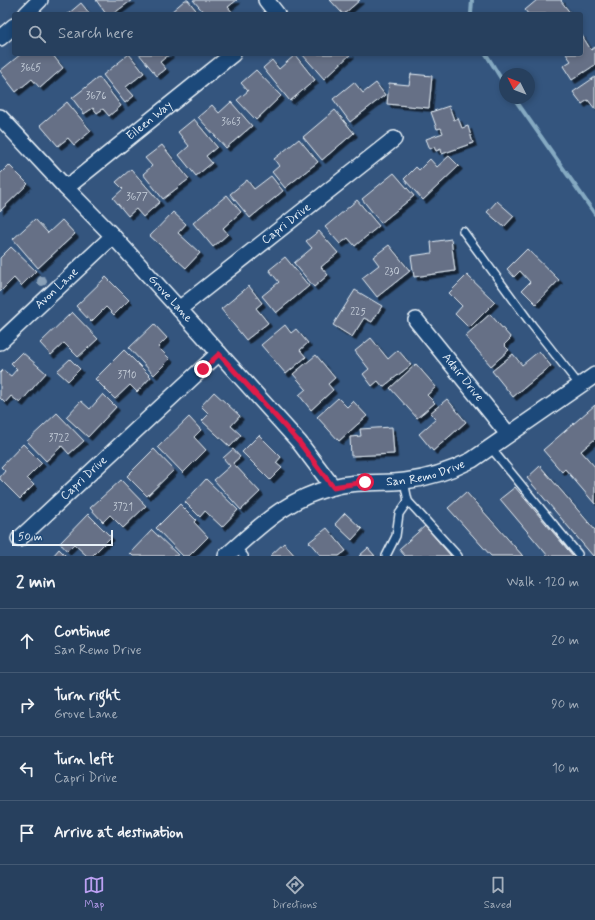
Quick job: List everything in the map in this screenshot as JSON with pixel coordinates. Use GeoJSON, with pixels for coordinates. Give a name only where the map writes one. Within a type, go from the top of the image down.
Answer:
{"type":"FeatureCollection","features":[{"type":"Feature","properties":{"kind":"street"},"geometry":{"type":"LineString","coordinates":[[28,12],[40,0]]}},
{"type":"Feature","properties":{"kind":"street"},"geometry":{"type":"LineString","coordinates":[[266,0],[275,12]]}},
{"type":"Feature","properties":{"kind":"street"},"geometry":{"type":"LineString","coordinates":[[0,38],[12,28]]}},
{"type":"Feature","properties":{"kind":"street","name":"Eileen Way"},"geometry":{"type":"LineString","coordinates":[[66,188],[231,56]]}},
{"type":"Feature","properties":{"kind":"street","name":"Grove Lane"},"geometry":{"type":"LineString","coordinates":[[1,121],[113,236],[299,442],[333,487]]}},
{"type":"Feature","properties":{"kind":"street","name":"Capri Drive"},"geometry":{"type":"LineString","coordinates":[[179,309],[394,139]]}},
{"type":"Feature","properties":{"kind":"street","name":"Avon Lane"},"geometry":{"type":"LineString","coordinates":[[0,342],[113,236]]}},
{"type":"Feature","properties":{"kind":"street","name":"Adair Drive"},"geometry":{"type":"LineString","coordinates":[[416,320],[508,434]]}},
{"type":"Feature","properties":{"kind":"street","name":"Capri Drive"},"geometry":{"type":"LineString","coordinates":[[19,539],[219,354]]}},
{"type":"Feature","properties":{"kind":"street","name":"San Remo Drive"},"geometry":{"type":"LineString","coordinates":[[236,553],[280,510],[309,494],[333,487],[365,482],[404,481],[428,478],[472,460],[595,375]]}},
{"type":"Feature","properties":{"kind":"lane"},"geometry":{"type":"LineString","coordinates":[[463,231],[532,325],[580,386]]}},
{"type":"Feature","properties":{"kind":"lane"},"geometry":{"type":"LineString","coordinates":[[490,447],[578,554]]}},
{"type":"Feature","properties":{"kind":"lane"},"geometry":{"type":"LineString","coordinates":[[404,481],[408,501],[458,556]]}},
{"type":"Feature","properties":{"kind":"lane"},"geometry":{"type":"LineString","coordinates":[[386,556],[396,536],[399,514],[408,501]]}},
{"type":"Feature","properties":{"kind":"building"},"geometry":{"type":"Polygon","coordinates":[[[96,0],[132,0],[116,12],[105,12],[96,0]]]}},
{"type":"Feature","properties":{"kind":"building"},"geometry":{"type":"Polygon","coordinates":[[[185,0],[188,0],[197,12],[171,12],[185,0]]]}},
{"type":"Feature","properties":{"kind":"building"},"geometry":{"type":"Polygon","coordinates":[[[193,0],[237,0],[228,7],[232,12],[203,12],[193,0]]]}},
{"type":"Feature","properties":{"kind":"building"},"geometry":{"type":"Polygon","coordinates":[[[330,0],[360,0],[346,12],[341,12],[330,0]]]}},
{"type":"Feature","properties":{"kind":"building"},"geometry":{"type":"Polygon","coordinates":[[[537,0],[562,0],[561,1],[569,12],[526,12],[525,10],[537,0]]]}},
{"type":"Feature","properties":{"kind":"building"},"geometry":{"type":"Polygon","coordinates":[[[81,3],[88,12],[70,12],[81,3]]]}},
{"type":"Feature","properties":{"kind":"building"},"geometry":{"type":"Polygon","coordinates":[[[583,37],[591,50],[595,47],[595,65],[572,80],[563,66],[571,61],[567,56],[583,56],[583,37]]]}},
{"type":"Feature","properties":{"kind":"building"},"geometry":{"type":"Polygon","coordinates":[[[19,56],[54,56],[63,68],[40,88],[32,79],[16,92],[0,71],[19,56]]]}},
{"type":"Feature","properties":{"kind":"building"},"geometry":{"type":"Polygon","coordinates":[[[127,56],[131,56],[144,73],[126,87],[134,96],[125,103],[103,75],[127,56]]]}},
{"type":"Feature","properties":{"kind":"building"},"geometry":{"type":"Polygon","coordinates":[[[141,56],[168,56],[160,62],[166,69],[157,76],[141,56]]]}},
{"type":"Feature","properties":{"kind":"building"},"geometry":{"type":"Polygon","coordinates":[[[296,56],[315,80],[290,101],[263,68],[272,60],[279,69],[296,56]]]}},
{"type":"Feature","properties":{"kind":"building"},"geometry":{"type":"Polygon","coordinates":[[[304,56],[349,56],[324,79],[304,56]]]}},
{"type":"Feature","properties":{"kind":"building"},"geometry":{"type":"Polygon","coordinates":[[[256,70],[281,96],[256,120],[237,100],[248,91],[241,83],[256,70]]]}},
{"type":"Feature","properties":{"kind":"building"},"geometry":{"type":"Polygon","coordinates":[[[411,74],[432,76],[429,108],[387,104],[389,83],[409,85],[411,74]]]}},
{"type":"Feature","properties":{"kind":"building"},"geometry":{"type":"Polygon","coordinates":[[[99,77],[121,106],[109,116],[103,109],[97,113],[93,108],[84,114],[72,98],[99,77]]]}},
{"type":"Feature","properties":{"kind":"building"},"geometry":{"type":"Polygon","coordinates":[[[595,77],[595,109],[588,100],[582,104],[573,92],[595,77]]]}},
{"type":"Feature","properties":{"kind":"building"},"geometry":{"type":"Polygon","coordinates":[[[354,82],[363,93],[376,83],[385,95],[350,122],[333,99],[354,82]]]}},
{"type":"Feature","properties":{"kind":"building"},"geometry":{"type":"Polygon","coordinates":[[[67,102],[91,131],[74,145],[68,138],[58,146],[40,125],[67,102]]]}},
{"type":"Feature","properties":{"kind":"building"},"geometry":{"type":"Polygon","coordinates":[[[231,102],[252,126],[226,148],[198,117],[212,105],[219,113],[231,102]]]}},
{"type":"Feature","properties":{"kind":"building"},"geometry":{"type":"Polygon","coordinates":[[[449,106],[454,120],[458,118],[462,128],[468,126],[473,143],[442,154],[441,149],[436,151],[434,147],[430,149],[426,139],[443,133],[441,128],[437,129],[431,112],[449,106]]]}},
{"type":"Feature","properties":{"kind":"building"},"geometry":{"type":"Polygon","coordinates":[[[335,110],[354,133],[322,160],[303,137],[335,110]]]}},
{"type":"Feature","properties":{"kind":"building"},"geometry":{"type":"Polygon","coordinates":[[[194,119],[217,147],[206,156],[212,163],[196,176],[179,155],[189,146],[178,132],[194,119]]]}},
{"type":"Feature","properties":{"kind":"building"},"geometry":{"type":"Polygon","coordinates":[[[299,139],[318,162],[285,188],[272,172],[279,166],[274,159],[299,139]]]}},
{"type":"Feature","properties":{"kind":"building"},"geometry":{"type":"Polygon","coordinates":[[[162,145],[189,179],[163,199],[143,174],[152,166],[145,158],[162,145]]]}},
{"type":"Feature","properties":{"kind":"building"},"geometry":{"type":"Polygon","coordinates":[[[449,156],[459,166],[423,200],[404,179],[416,167],[419,170],[430,159],[437,167],[449,156]]]}},
{"type":"Feature","properties":{"kind":"building"},"geometry":{"type":"Polygon","coordinates":[[[9,165],[28,184],[0,211],[0,174],[9,165]]]}},
{"type":"Feature","properties":{"kind":"building"},"geometry":{"type":"Polygon","coordinates":[[[131,169],[160,202],[143,217],[136,209],[128,216],[113,198],[123,189],[116,182],[131,169]]]}},
{"type":"Feature","properties":{"kind":"building"},"geometry":{"type":"Polygon","coordinates":[[[394,173],[414,196],[381,223],[362,199],[394,173]]]}},
{"type":"Feature","properties":{"kind":"building"},"geometry":{"type":"Polygon","coordinates":[[[271,176],[283,191],[250,218],[230,194],[247,180],[254,189],[271,176]]]}},
{"type":"Feature","properties":{"kind":"building"},"geometry":{"type":"Polygon","coordinates":[[[227,195],[241,212],[223,228],[228,234],[213,247],[193,223],[227,195]]]}},
{"type":"Feature","properties":{"kind":"building"},"geometry":{"type":"Polygon","coordinates":[[[357,200],[379,226],[355,246],[348,238],[340,244],[325,227],[357,200]]]}},
{"type":"Feature","properties":{"kind":"building"},"geometry":{"type":"Polygon","coordinates":[[[497,201],[514,216],[504,227],[487,212],[497,201]]]}},
{"type":"Feature","properties":{"kind":"building"},"geometry":{"type":"Polygon","coordinates":[[[173,212],[186,224],[178,233],[200,253],[186,268],[150,236],[173,212]]]}},
{"type":"Feature","properties":{"kind":"building"},"geometry":{"type":"Polygon","coordinates":[[[35,219],[48,233],[62,220],[75,234],[38,268],[13,239],[35,219]]]}},
{"type":"Feature","properties":{"kind":"building"},"geometry":{"type":"Polygon","coordinates":[[[319,231],[338,253],[321,267],[328,275],[314,287],[294,263],[312,248],[306,241],[319,231]]]}},
{"type":"Feature","properties":{"kind":"building"},"geometry":{"type":"Polygon","coordinates":[[[451,239],[455,271],[414,277],[411,256],[432,253],[431,242],[451,239]]]}},
{"type":"Feature","properties":{"kind":"building"},"geometry":{"type":"Polygon","coordinates":[[[389,245],[410,271],[377,297],[362,278],[379,265],[373,257],[389,245]]]}},
{"type":"Feature","properties":{"kind":"building"},"geometry":{"type":"Polygon","coordinates":[[[11,247],[36,271],[21,286],[14,278],[0,292],[0,258],[11,247]]]}},
{"type":"Feature","properties":{"kind":"building"},"geometry":{"type":"Polygon","coordinates":[[[527,249],[559,280],[536,304],[522,290],[530,282],[520,271],[514,277],[507,269],[527,249]]]}},
{"type":"Feature","properties":{"kind":"building"},"geometry":{"type":"Polygon","coordinates":[[[285,257],[309,286],[276,313],[262,296],[279,282],[269,270],[285,257]]]}},
{"type":"Feature","properties":{"kind":"building"},"geometry":{"type":"Polygon","coordinates":[[[467,275],[495,302],[469,328],[455,314],[462,306],[449,293],[467,275]]]}},
{"type":"Feature","properties":{"kind":"building"},"geometry":{"type":"Polygon","coordinates":[[[106,277],[129,300],[114,315],[106,307],[91,322],[76,306],[106,277]]]}},
{"type":"Feature","properties":{"kind":"building"},"geometry":{"type":"Polygon","coordinates":[[[249,286],[262,303],[256,308],[268,323],[246,340],[221,309],[249,286]]]}},
{"type":"Feature","properties":{"kind":"building"},"geometry":{"type":"Polygon","coordinates":[[[355,290],[382,306],[372,322],[364,318],[352,337],[333,325],[355,290]]]}},
{"type":"Feature","properties":{"kind":"building"},"geometry":{"type":"Polygon","coordinates":[[[72,312],[98,339],[78,357],[64,343],[51,355],[40,343],[72,312]]]}},
{"type":"Feature","properties":{"kind":"building"},"geometry":{"type":"Polygon","coordinates":[[[490,314],[511,338],[504,345],[509,350],[491,366],[465,336],[490,314]]]}},
{"type":"Feature","properties":{"kind":"building"},"geometry":{"type":"Polygon","coordinates":[[[154,324],[167,338],[158,347],[170,359],[154,375],[129,348],[154,324]]]}},
{"type":"Feature","properties":{"kind":"building"},"geometry":{"type":"Polygon","coordinates":[[[285,325],[291,333],[296,329],[308,343],[300,350],[306,357],[286,374],[261,345],[285,325]]]}},
{"type":"Feature","properties":{"kind":"building"},"geometry":{"type":"Polygon","coordinates":[[[371,338],[388,359],[398,350],[411,365],[383,387],[378,381],[372,386],[363,374],[369,369],[355,351],[371,338]]]}},
{"type":"Feature","properties":{"kind":"building"},"geometry":{"type":"Polygon","coordinates":[[[124,350],[151,377],[137,392],[130,385],[115,399],[95,379],[124,350]]]}},
{"type":"Feature","properties":{"kind":"building"},"geometry":{"type":"Polygon","coordinates":[[[539,351],[551,366],[513,397],[492,371],[513,354],[522,365],[539,351]]]}},
{"type":"Feature","properties":{"kind":"building"},"geometry":{"type":"Polygon","coordinates":[[[22,352],[46,373],[20,403],[11,396],[5,403],[0,398],[0,373],[3,370],[11,376],[17,369],[11,363],[22,352]]]}},
{"type":"Feature","properties":{"kind":"building"},"geometry":{"type":"Polygon","coordinates":[[[316,355],[335,378],[328,384],[333,390],[311,410],[299,395],[306,389],[293,374],[316,355]]]}},
{"type":"Feature","properties":{"kind":"building"},"geometry":{"type":"Polygon","coordinates":[[[70,359],[80,369],[68,381],[57,371],[70,359]]]}},
{"type":"Feature","properties":{"kind":"building"},"geometry":{"type":"Polygon","coordinates":[[[416,364],[436,387],[427,395],[435,403],[417,418],[390,388],[416,364]]]}},
{"type":"Feature","properties":{"kind":"building"},"geometry":{"type":"Polygon","coordinates":[[[214,392],[240,416],[231,426],[241,435],[230,447],[202,421],[209,414],[201,406],[214,392]]]}},
{"type":"Feature","properties":{"kind":"building"},"geometry":{"type":"Polygon","coordinates":[[[103,394],[116,407],[88,437],[66,417],[81,401],[90,409],[103,394]]]}},
{"type":"Feature","properties":{"kind":"building"},"geometry":{"type":"Polygon","coordinates":[[[338,398],[347,407],[353,401],[367,416],[339,441],[317,417],[338,398]]]}},
{"type":"Feature","properties":{"kind":"building"},"geometry":{"type":"Polygon","coordinates":[[[447,399],[466,422],[433,451],[419,434],[436,419],[430,413],[447,399]]]}},
{"type":"Feature","properties":{"kind":"building"},"geometry":{"type":"Polygon","coordinates":[[[595,405],[595,439],[581,451],[595,467],[595,504],[565,469],[562,472],[543,450],[595,405]]]}},
{"type":"Feature","properties":{"kind":"building"},"geometry":{"type":"Polygon","coordinates":[[[57,413],[84,441],[69,454],[62,446],[46,461],[27,441],[57,413]]]}},
{"type":"Feature","properties":{"kind":"building"},"geometry":{"type":"Polygon","coordinates":[[[189,417],[201,430],[194,437],[206,450],[183,473],[158,447],[189,417]]]}},
{"type":"Feature","properties":{"kind":"building"},"geometry":{"type":"Polygon","coordinates":[[[392,427],[394,454],[351,456],[350,437],[361,436],[360,429],[392,427]]]}},
{"type":"Feature","properties":{"kind":"building"},"geometry":{"type":"Polygon","coordinates":[[[259,435],[281,457],[276,463],[282,468],[270,480],[242,452],[259,435]]]}},
{"type":"Feature","properties":{"kind":"building"},"geometry":{"type":"Polygon","coordinates":[[[23,444],[42,463],[27,478],[34,485],[20,499],[0,479],[0,477],[5,471],[1,467],[23,444]]]}},
{"type":"Feature","properties":{"kind":"building"},"geometry":{"type":"Polygon","coordinates":[[[154,449],[174,470],[147,496],[127,476],[154,449]]]}},
{"type":"Feature","properties":{"kind":"building"},"geometry":{"type":"Polygon","coordinates":[[[233,449],[240,457],[233,463],[260,492],[241,510],[214,480],[230,466],[223,458],[233,449]]]}},
{"type":"Feature","properties":{"kind":"building"},"geometry":{"type":"Polygon","coordinates":[[[540,466],[595,530],[595,556],[593,556],[527,478],[540,466]]]}},
{"type":"Feature","properties":{"kind":"building"},"geometry":{"type":"Polygon","coordinates":[[[206,479],[238,510],[222,527],[205,511],[200,517],[185,502],[206,479]]]}},
{"type":"Feature","properties":{"kind":"building"},"geometry":{"type":"Polygon","coordinates":[[[121,480],[146,506],[123,528],[110,515],[103,522],[90,508],[121,480]]]}},
{"type":"Feature","properties":{"kind":"building"},"geometry":{"type":"Polygon","coordinates":[[[515,487],[573,556],[548,556],[500,499],[515,487]]]}},
{"type":"Feature","properties":{"kind":"building"},"geometry":{"type":"Polygon","coordinates":[[[466,492],[523,556],[491,556],[448,508],[466,492]]]}},
{"type":"Feature","properties":{"kind":"building"},"geometry":{"type":"Polygon","coordinates":[[[180,504],[196,520],[194,522],[208,537],[189,556],[183,556],[156,528],[180,504]]]}},
{"type":"Feature","properties":{"kind":"building"},"geometry":{"type":"Polygon","coordinates":[[[345,513],[362,529],[352,540],[335,524],[345,513]]]}},
{"type":"Feature","properties":{"kind":"building"},"geometry":{"type":"Polygon","coordinates":[[[88,514],[111,537],[92,556],[87,556],[74,544],[67,551],[60,543],[88,514]]]}},
{"type":"Feature","properties":{"kind":"building"},"geometry":{"type":"Polygon","coordinates":[[[425,526],[451,556],[405,556],[399,549],[425,526]]]}},
{"type":"Feature","properties":{"kind":"building"},"geometry":{"type":"Polygon","coordinates":[[[327,528],[346,551],[339,556],[321,556],[309,542],[327,528]]]}},
{"type":"Feature","properties":{"kind":"building"},"geometry":{"type":"Polygon","coordinates":[[[152,530],[179,556],[133,556],[130,553],[152,530]]]}},
{"type":"Feature","properties":{"kind":"building"},"geometry":{"type":"Polygon","coordinates":[[[284,543],[295,556],[270,556],[284,543]]]}},
{"type":"Feature","properties":{"kind":"building"},"geometry":{"type":"Polygon","coordinates":[[[368,548],[375,556],[359,556],[368,548]]]}},
{"type":"Feature","properties":{"kind":"building"},"geometry":{"type":"Polygon","coordinates":[[[59,549],[66,556],[53,556],[59,549]]]}},
{"type":"Feature","properties":{"kind":"waterway"},"geometry":{"type":"LineString","coordinates":[[471,12],[472,0]]}},
{"type":"Feature","properties":{"kind":"waterway"},"geometry":{"type":"LineString","coordinates":[[487,56],[499,75]]}},
{"type":"Feature","properties":{"kind":"waterway"},"geometry":{"type":"LineString","coordinates":[[518,104],[595,214]]}},
{"type":"Feature","properties":{"kind":"route"},"geometry":{"type":"LineString","coordinates":[[203,369],[219,354],[299,442],[333,487],[365,482]]}}]}
